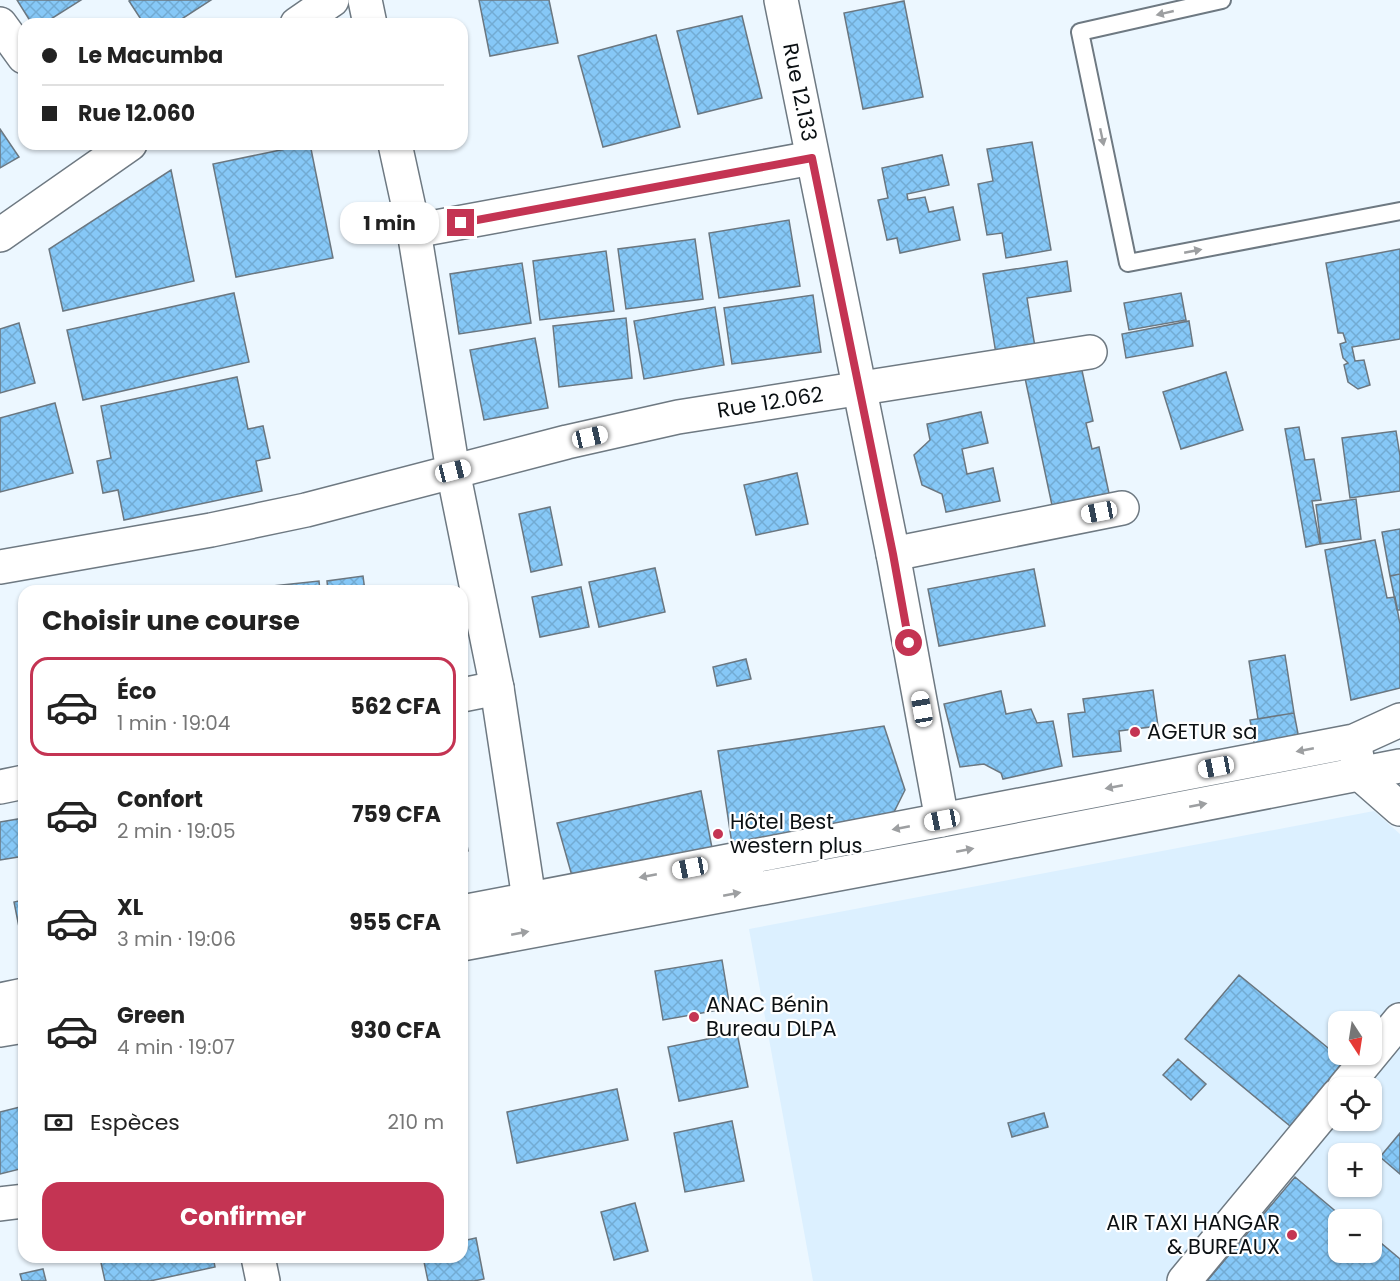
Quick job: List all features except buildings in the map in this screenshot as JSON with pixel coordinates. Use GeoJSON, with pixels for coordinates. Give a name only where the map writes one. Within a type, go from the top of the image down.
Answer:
{"type":"FeatureCollection","features":[{"type":"Feature","properties":{"kind":"street"},"geometry":{"type":"LineString","coordinates":[[364,0],[368,18]]}},
{"type":"Feature","properties":{"kind":"street","name":"Rue 12.133"},"geometry":{"type":"LineString","coordinates":[[781,0],[893,554],[942,820]]}},
{"type":"Feature","properties":{"kind":"street"},"geometry":{"type":"LineString","coordinates":[[0,24],[18,49]]}},
{"type":"Feature","properties":{"kind":"street"},"geometry":{"type":"LineString","coordinates":[[396,150],[414,231],[453,471],[497,688],[529,899]]}},
{"type":"Feature","properties":{"kind":"street"},"geometry":{"type":"LineString","coordinates":[[0,235],[94,154]]}},
{"type":"Feature","properties":{"kind":"street"},"geometry":{"type":"LineString","coordinates":[[414,231],[812,158]]}},
{"type":"Feature","properties":{"kind":"street","name":"Rue 12.062"},"geometry":{"type":"LineString","coordinates":[[0,567],[211,531],[384,491],[567,442],[678,417],[1090,352]]}},
{"type":"Feature","properties":{"kind":"street"},"geometry":{"type":"LineString","coordinates":[[893,554],[1122,508]]}},
{"type":"Feature","properties":{"kind":"street"},"geometry":{"type":"LineString","coordinates":[[468,694],[497,688]]}},
{"type":"Feature","properties":{"kind":"street"},"geometry":{"type":"LineString","coordinates":[[468,911],[1354,741],[1400,720]]}},
{"type":"Feature","properties":{"kind":"street"},"geometry":{"type":"LineString","coordinates":[[1354,741],[1360,774],[1400,809]]}},
{"type":"Feature","properties":{"kind":"street"},"geometry":{"type":"LineString","coordinates":[[468,943],[1400,766]]}},
{"type":"Feature","properties":{"kind":"street"},"geometry":{"type":"LineString","coordinates":[[0,787],[18,783]]}},
{"type":"Feature","properties":{"kind":"street"},"geometry":{"type":"LineString","coordinates":[[0,1000],[18,996]]}},
{"type":"Feature","properties":{"kind":"street"},"geometry":{"type":"LineString","coordinates":[[1353,1077],[1400,1020]]}},
{"type":"Feature","properties":{"kind":"street"},"geometry":{"type":"LineString","coordinates":[[0,1030],[18,1027]]}},
{"type":"Feature","properties":{"kind":"street"},"geometry":{"type":"LineString","coordinates":[[1184,1281],[1328,1107]]}},
{"type":"Feature","properties":{"kind":"street"},"geometry":{"type":"LineString","coordinates":[[0,1204],[18,1202]]}},
{"type":"Feature","properties":{"kind":"street"},"geometry":{"type":"LineString","coordinates":[[259,1263],[263,1281]]}},
{"type":"Feature","properties":{"kind":"lane"},"geometry":{"type":"LineString","coordinates":[[1222,0],[1080,32],[1128,263],[1400,211]]}},
{"type":"Feature","properties":{"kind":"shaded area"},"geometry":{"type":"Polygon","coordinates":[[[1374,811],[1400,834],[1400,1281],[813,1281],[749,929],[1374,811]]]}},
{"type":"Feature","properties":{"kind":"place","name":"AGETUR sa"},"geometry":{"type":"Point","coordinates":[1135,732]}},
{"type":"Feature","properties":{"kind":"place","name":"Hôtel Best western plus"},"geometry":{"type":"Point","coordinates":[718,834]}},
{"type":"Feature","properties":{"kind":"place","name":"ANAC Bénin Bureau DLPA"},"geometry":{"type":"Point","coordinates":[694,1017]}},
{"type":"Feature","properties":{"kind":"place","name":"AIR TAXI HANGAR & BUREAUX"},"geometry":{"type":"Point","coordinates":[1292,1235]}},
{"type":"Feature","properties":{"kind":"route"},"geometry":{"type":"LineString","coordinates":[[461,223],[812,158],[909,643]]}}]}
